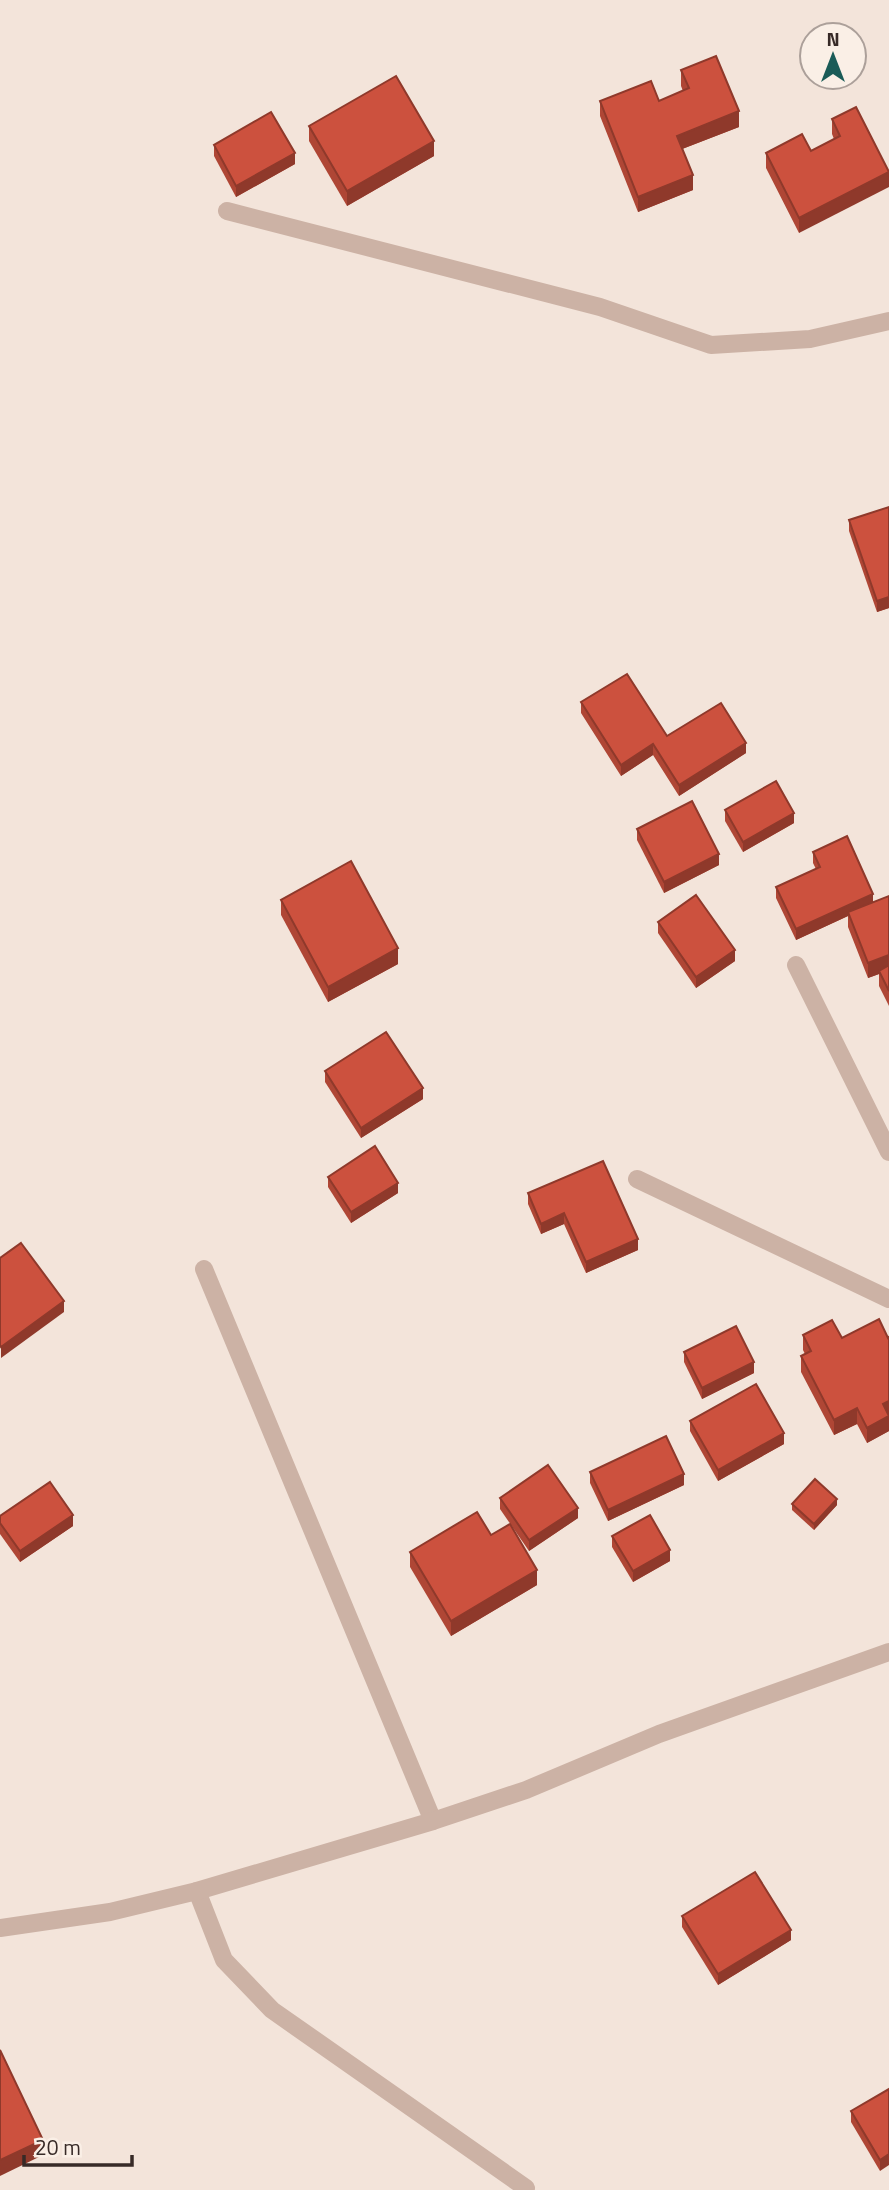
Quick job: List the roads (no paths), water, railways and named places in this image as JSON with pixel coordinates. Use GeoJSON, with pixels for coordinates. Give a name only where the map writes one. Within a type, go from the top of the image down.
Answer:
{"type":"FeatureCollection","features":[{"type":"Feature","properties":{"kind":"street"},"geometry":{"type":"LineString","coordinates":[[227,211],[600,307],[711,345],[810,339],[889,321]]}},
{"type":"Feature","properties":{"kind":"street"},"geometry":{"type":"LineString","coordinates":[[796,965],[889,1152]]}},
{"type":"Feature","properties":{"kind":"street"},"geometry":{"type":"LineString","coordinates":[[637,1179],[889,1298]]}},
{"type":"Feature","properties":{"kind":"street"},"geometry":{"type":"LineString","coordinates":[[204,1269],[433,1821]]}},
{"type":"Feature","properties":{"kind":"street"},"geometry":{"type":"LineString","coordinates":[[0,1928],[110,1912],[197,1891],[433,1821],[526,1790],[659,1734],[889,1652]]}},
{"type":"Feature","properties":{"kind":"street"},"geometry":{"type":"LineString","coordinates":[[197,1891],[224,1960],[272,2010],[526,2188]]}}]}
